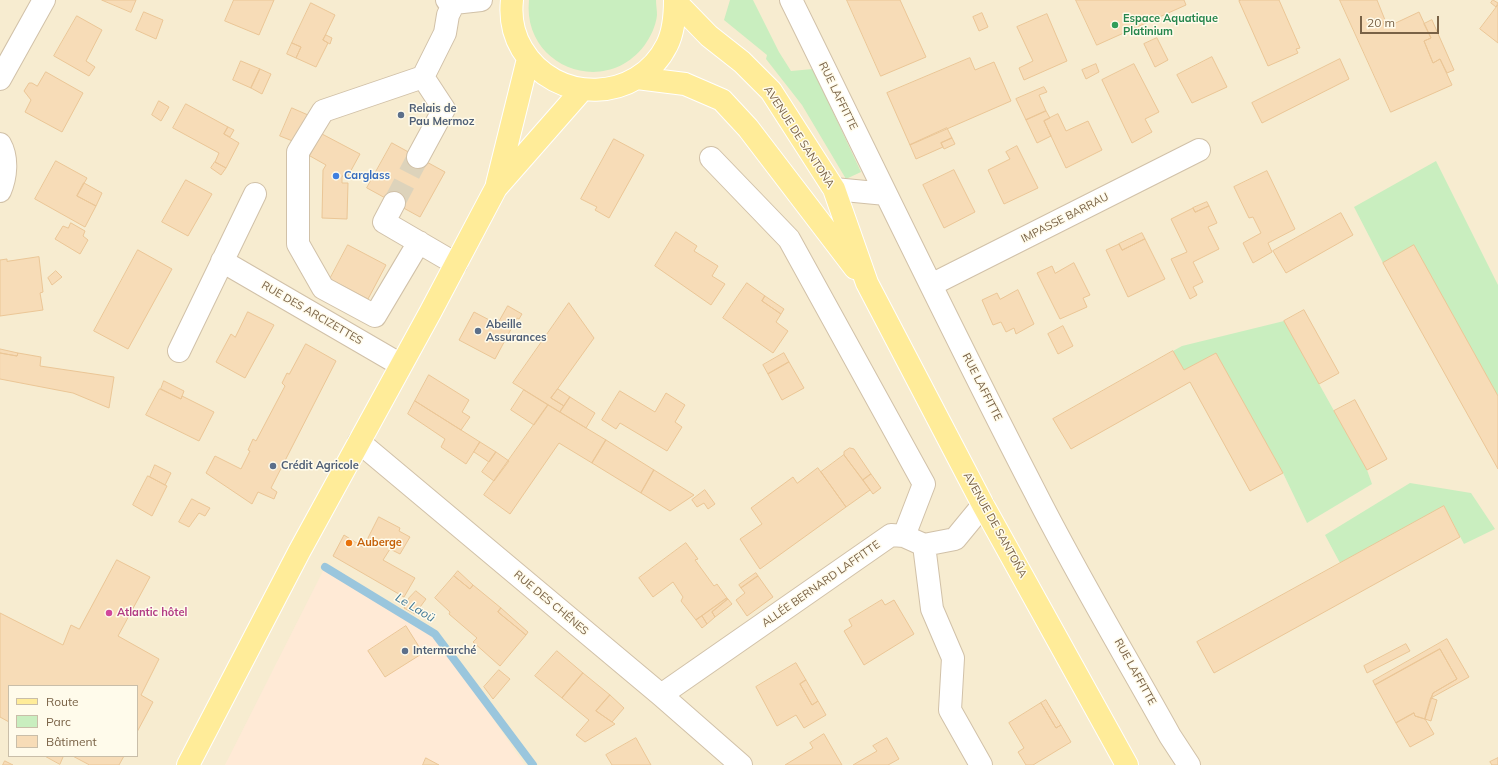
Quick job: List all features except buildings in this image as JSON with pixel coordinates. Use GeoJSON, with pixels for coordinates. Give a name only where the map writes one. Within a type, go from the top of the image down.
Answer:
{"type":"FeatureCollection","features":[{"type":"Feature","properties":{"kind":"main road"},"geometry":{"type":"LineString","coordinates":[[512,0],[510,14],[516,38],[528,59],[543,74],[562,84],[582,90],[611,89],[637,78],[654,63],[667,44],[674,23],[675,0]]}},
{"type":"Feature","properties":{"kind":"main road","name":"AVENUE DE SANTOÑA"},"geometry":{"type":"LineString","coordinates":[[675,0],[709,36],[742,62],[771,91],[834,189],[867,283],[983,505],[1127,765]]}},
{"type":"Feature","properties":{"kind":"main road"},"geometry":{"type":"LineString","coordinates":[[496,188],[528,59]]}},
{"type":"Feature","properties":{"kind":"main road","name":"AVENUE DE SANTOÑA"},"geometry":{"type":"LineString","coordinates":[[637,78],[685,84],[722,100],[748,128],[867,283]]}},
{"type":"Feature","properties":{"kind":"main road"},"geometry":{"type":"LineString","coordinates":[[188,765],[295,559],[402,365],[496,188],[582,90]]}},
{"type":"Feature","properties":{"kind":"street"},"geometry":{"type":"LineString","coordinates":[[0,79],[44,0]]}},
{"type":"Feature","properties":{"kind":"street"},"geometry":{"type":"LineString","coordinates":[[419,242],[375,316],[323,288],[298,244],[298,152],[323,111],[423,77],[445,33],[450,2],[481,0]]}},
{"type":"Feature","properties":{"kind":"street","name":"RUE LAFFITTE"},"geometry":{"type":"LineString","coordinates":[[791,0],[931,285],[1059,538],[1166,729],[1189,765]]}},
{"type":"Feature","properties":{"kind":"street"},"geometry":{"type":"LineString","coordinates":[[418,158],[444,109],[423,77]]}},
{"type":"Feature","properties":{"kind":"street"},"geometry":{"type":"LineString","coordinates":[[0,144],[6,164],[4,183],[0,191]]}},
{"type":"Feature","properties":{"kind":"street","name":"IMPASSE BARRAU"},"geometry":{"type":"LineString","coordinates":[[931,285],[1199,150]]}},
{"type":"Feature","properties":{"kind":"street"},"geometry":{"type":"LineString","coordinates":[[711,158],[789,239],[924,484],[914,540],[932,609],[953,658],[950,710],[980,765]]}},
{"type":"Feature","properties":{"kind":"street"},"geometry":{"type":"LineString","coordinates":[[834,189],[886,194]]}},
{"type":"Feature","properties":{"kind":"street"},"geometry":{"type":"LineString","coordinates":[[179,351],[255,194]]}},
{"type":"Feature","properties":{"kind":"street"},"geometry":{"type":"LineString","coordinates":[[394,203],[384,222],[456,264]]}},
{"type":"Feature","properties":{"kind":"street","name":"RUE DES ARCIZETTES"},"geometry":{"type":"LineString","coordinates":[[222,261],[402,365]]}},
{"type":"Feature","properties":{"kind":"street","name":"RUE DES CHÊNES"},"geometry":{"type":"LineString","coordinates":[[359,442],[661,695],[741,765]]}},
{"type":"Feature","properties":{"kind":"street","name":"ALLÉE BERNARD LAFFITTE"},"geometry":{"type":"LineString","coordinates":[[661,695],[891,535],[914,540],[955,539],[983,505]]}},
{"type":"Feature","properties":{"kind":"shaded area"},"geometry":{"type":"Polygon","coordinates":[[[0,0],[1498,0],[1498,765],[0,765],[0,0]]]}},
{"type":"Feature","properties":{"kind":"shaded area"},"geometry":{"type":"Polygon","coordinates":[[[325,567],[434,633],[525,765],[225,765],[325,567]]]}},
{"type":"Feature","properties":{"kind":"green space"},"geometry":{"type":"Polygon","coordinates":[[[529,0],[656,0],[657,15],[654,28],[646,43],[627,62],[608,70],[588,72],[569,67],[552,57],[538,42],[530,23],[529,0]]]}},
{"type":"Feature","properties":{"kind":"green space"},"geometry":{"type":"Polygon","coordinates":[[[730,0],[753,0],[779,52],[791,71],[813,69],[861,172],[846,179],[802,105],[766,59],[767,55],[724,20],[730,0]]]}},
{"type":"Feature","properties":{"kind":"green space"},"geometry":{"type":"Polygon","coordinates":[[[1436,161],[1498,285],[1498,396],[1414,246],[1383,263],[1354,207],[1436,161]]]}},
{"type":"Feature","properties":{"kind":"green space"},"geometry":{"type":"Polygon","coordinates":[[[1284,321],[1367,470],[1372,484],[1307,523],[1283,473],[1216,354],[1184,370],[1173,351],[1182,346],[1284,321]]]}},
{"type":"Feature","properties":{"kind":"green space"},"geometry":{"type":"Polygon","coordinates":[[[1410,483],[1471,493],[1495,529],[1464,544],[1444,506],[1340,563],[1325,535],[1410,483]]]}},
{"type":"Feature","properties":{"kind":"waterway","name":"Le Laoü"},"geometry":{"type":"LineString","coordinates":[[325,567],[435,634],[533,765]]}},
{"type":"Feature","properties":{"kind":"tunnel"},"geometry":{"type":"LineString","coordinates":[[394,203],[418,157]]}},
{"type":"Feature","properties":{"kind":"place","name":"Espace Aquatique Platinium"},"geometry":{"type":"Point","coordinates":[1115,25]}},
{"type":"Feature","properties":{"kind":"place","name":"Relais de Pau Mermoz"},"geometry":{"type":"Point","coordinates":[401,115]}},
{"type":"Feature","properties":{"kind":"place","name":"Carglass"},"geometry":{"type":"Point","coordinates":[336,176]}},
{"type":"Feature","properties":{"kind":"place","name":"Abeille Assurances"},"geometry":{"type":"Point","coordinates":[478,331]}},
{"type":"Feature","properties":{"kind":"place","name":"Crédit Agricole"},"geometry":{"type":"Point","coordinates":[273,466]}},
{"type":"Feature","properties":{"kind":"place","name":"Auberge"},"geometry":{"type":"Point","coordinates":[349,543]}},
{"type":"Feature","properties":{"kind":"place","name":"Atlantic hôtel"},"geometry":{"type":"Point","coordinates":[109,613]}},
{"type":"Feature","properties":{"kind":"place","name":"Intermarché"},"geometry":{"type":"Point","coordinates":[405,651]}}]}
